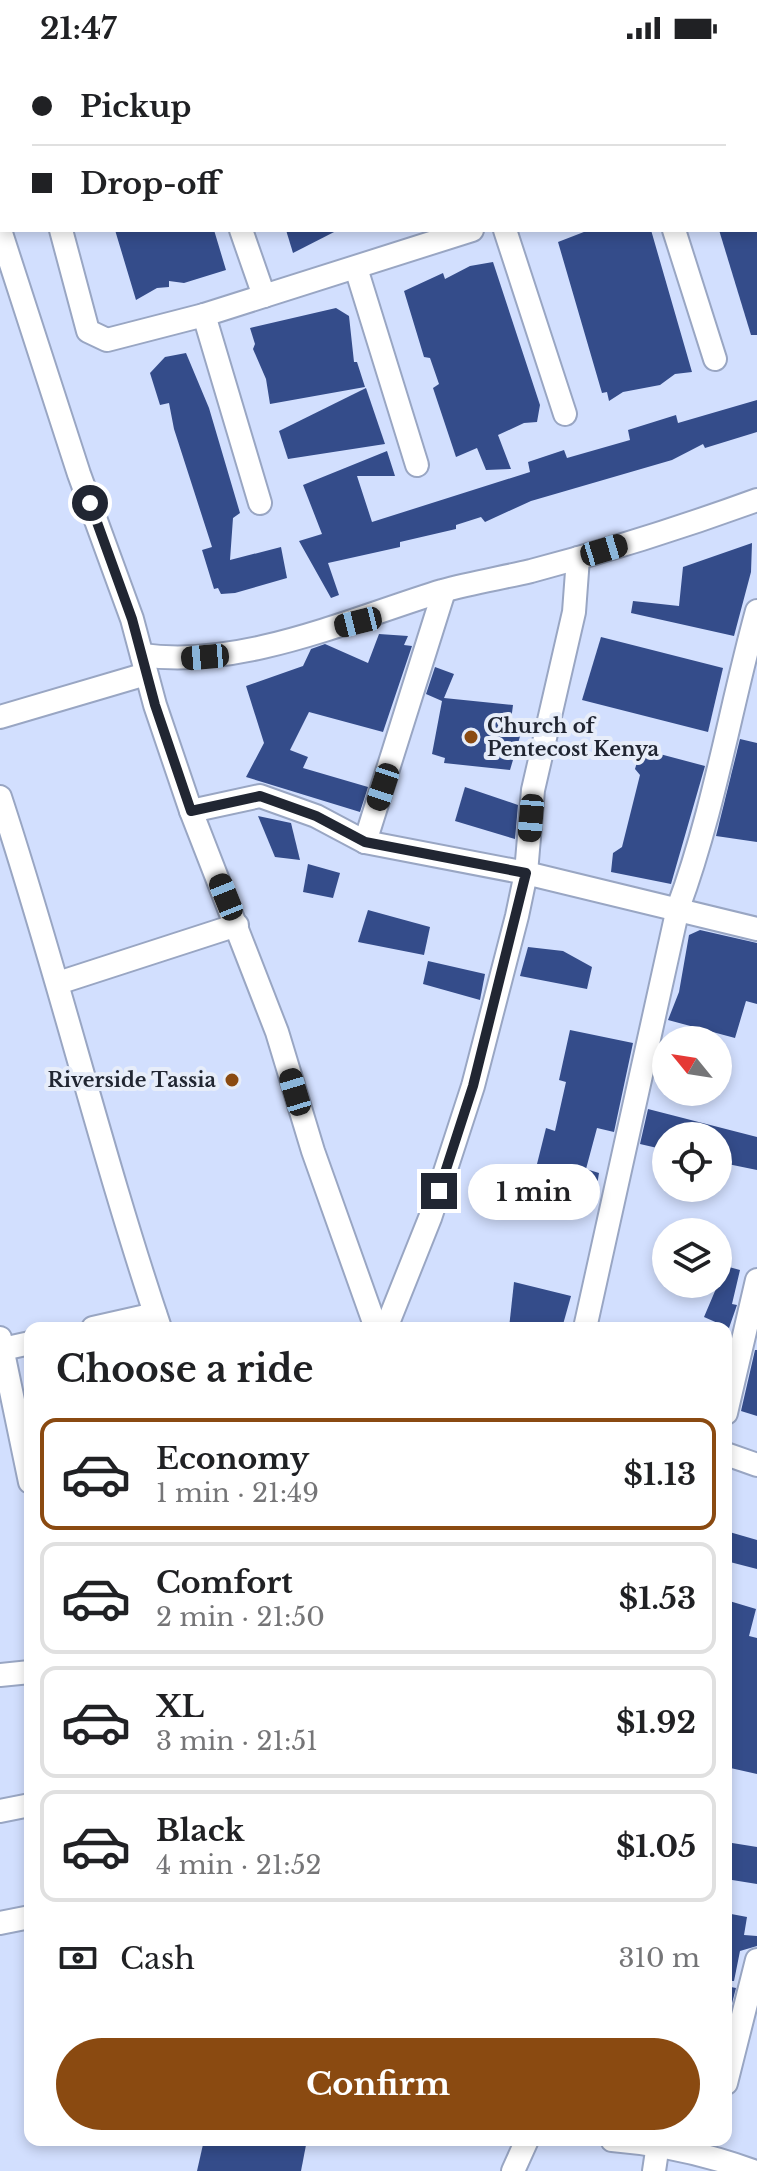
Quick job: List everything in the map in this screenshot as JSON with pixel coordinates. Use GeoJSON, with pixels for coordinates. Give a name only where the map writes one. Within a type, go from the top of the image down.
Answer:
{"type":"FeatureCollection","features":[{"type":"Feature","properties":{"kind":"street"},"geometry":{"type":"LineString","coordinates":[[1,232],[191,811],[277,1032],[313,1151],[374,1322]]}},
{"type":"Feature","properties":{"kind":"street"},"geometry":{"type":"LineString","coordinates":[[62,232],[88,331],[107,340],[204,315],[356,268],[414,239],[459,232]]}},
{"type":"Feature","properties":{"kind":"street"},"geometry":{"type":"LineString","coordinates":[[242,232],[264,296]]}},
{"type":"Feature","properties":{"kind":"street"},"geometry":{"type":"LineString","coordinates":[[506,232],[565,414]]}},
{"type":"Feature","properties":{"kind":"street"},"geometry":{"type":"LineString","coordinates":[[675,232],[715,359]]}},
{"type":"Feature","properties":{"kind":"street"},"geometry":{"type":"LineString","coordinates":[[356,268],[417,465]]}},
{"type":"Feature","properties":{"kind":"street"},"geometry":{"type":"LineString","coordinates":[[204,315],[260,503]]}},
{"type":"Feature","properties":{"kind":"street"},"geometry":{"type":"LineString","coordinates":[[0,717],[144,664],[234,653],[358,622],[444,591],[578,558],[757,500]]}},
{"type":"Feature","properties":{"kind":"street"},"geometry":{"type":"LineString","coordinates":[[388,1322],[430,1218],[473,1086],[526,873],[533,790],[574,612],[578,558]]}},
{"type":"Feature","properties":{"kind":"street"},"geometry":{"type":"LineString","coordinates":[[365,842],[444,591]]}},
{"type":"Feature","properties":{"kind":"street"},"geometry":{"type":"LineString","coordinates":[[586,1322],[678,908],[693,868],[735,712],[757,611]]}},
{"type":"Feature","properties":{"kind":"street"},"geometry":{"type":"LineString","coordinates":[[191,811],[260,796],[316,816],[365,842],[526,873],[757,929]]}},
{"type":"Feature","properties":{"kind":"street"},"geometry":{"type":"LineString","coordinates":[[0,797],[58,983],[135,1259],[157,1321]]}},
{"type":"Feature","properties":{"kind":"street"},"geometry":{"type":"LineString","coordinates":[[58,983],[237,925]]}},
{"type":"Feature","properties":{"kind":"street"},"geometry":{"type":"LineString","coordinates":[[732,1387],[757,1280]]}},
{"type":"Feature","properties":{"kind":"street"},"geometry":{"type":"LineString","coordinates":[[24,1343],[2,1343],[24,1452]]}},
{"type":"Feature","properties":{"kind":"street"},"geometry":{"type":"LineString","coordinates":[[732,1456],[757,1465]]}},
{"type":"Feature","properties":{"kind":"street"},"geometry":{"type":"LineString","coordinates":[[0,1675],[24,1673]]}},
{"type":"Feature","properties":{"kind":"street"},"geometry":{"type":"LineString","coordinates":[[0,1811],[24,1806]]}},
{"type":"Feature","properties":{"kind":"street"},"geometry":{"type":"LineString","coordinates":[[0,1923],[24,1918]]}},
{"type":"Feature","properties":{"kind":"street"},"geometry":{"type":"LineString","coordinates":[[732,2059],[757,1960]]}},
{"type":"Feature","properties":{"kind":"street"},"geometry":{"type":"LineString","coordinates":[[513,2171],[524,2146]]}},
{"type":"Feature","properties":{"kind":"street"},"geometry":{"type":"LineString","coordinates":[[654,2171],[658,2146]]}},
{"type":"Feature","properties":{"kind":"street"},"geometry":{"type":"LineString","coordinates":[[708,2147],[753,2171]]}},
{"type":"Feature","properties":{"kind":"building"},"geometry":{"type":"Polygon","coordinates":[[[116,232],[215,232],[226,270],[184,283],[169,281],[169,287],[157,288],[136,300],[116,232]]]}},
{"type":"Feature","properties":{"kind":"building"},"geometry":{"type":"Polygon","coordinates":[[[287,232],[334,232],[293,253],[287,232]]]}},
{"type":"Feature","properties":{"kind":"building"},"geometry":{"type":"Polygon","coordinates":[[[584,232],[652,232],[692,372],[675,374],[660,385],[623,392],[609,401],[607,392],[602,393],[558,242],[584,232]]]}},
{"type":"Feature","properties":{"kind":"building"},"geometry":{"type":"Polygon","coordinates":[[[720,232],[757,232],[757,335],[751,335],[720,232]]]}},
{"type":"Feature","properties":{"kind":"building"},"geometry":{"type":"Polygon","coordinates":[[[493,262],[540,405],[537,422],[524,423],[498,435],[511,469],[486,470],[477,448],[456,457],[433,388],[439,384],[430,358],[424,357],[404,291],[443,273],[445,279],[470,266],[493,262]]]}},
{"type":"Feature","properties":{"kind":"building"},"geometry":{"type":"Polygon","coordinates":[[[336,308],[349,316],[354,362],[357,362],[365,387],[270,404],[266,379],[253,349],[255,344],[250,328],[336,308]]]}},
{"type":"Feature","properties":{"kind":"building"},"geometry":{"type":"Polygon","coordinates":[[[186,353],[209,408],[240,513],[233,518],[230,560],[281,547],[287,578],[235,593],[221,594],[218,588],[214,589],[202,550],[212,547],[174,429],[169,403],[160,405],[150,373],[165,357],[186,353]]]}},
{"type":"Feature","properties":{"kind":"building"},"geometry":{"type":"Polygon","coordinates":[[[366,388],[385,444],[288,459],[279,431],[366,388]]]}},
{"type":"Feature","properties":{"kind":"building"},"geometry":{"type":"Polygon","coordinates":[[[757,400],[757,432],[705,448],[703,444],[672,460],[531,501],[485,522],[481,517],[456,525],[456,529],[400,542],[400,547],[328,563],[339,595],[331,598],[299,541],[322,534],[303,485],[387,451],[395,476],[357,476],[372,522],[530,472],[528,462],[564,450],[567,458],[630,440],[628,430],[676,415],[678,423],[757,400]]]}},
{"type":"Feature","properties":{"kind":"building"},"geometry":{"type":"Polygon","coordinates":[[[752,543],[751,572],[734,636],[631,613],[633,601],[679,606],[683,567],[752,543]]]}},
{"type":"Feature","properties":{"kind":"building"},"geometry":{"type":"Polygon","coordinates":[[[379,634],[408,636],[404,645],[412,646],[383,732],[309,712],[290,750],[308,757],[303,768],[368,787],[360,812],[246,777],[264,743],[246,686],[303,666],[311,649],[325,644],[368,663],[379,634]]]}},
{"type":"Feature","properties":{"kind":"building"},"geometry":{"type":"Polygon","coordinates":[[[601,637],[723,668],[708,732],[582,700],[601,637]]]}},
{"type":"Feature","properties":{"kind":"building"},"geometry":{"type":"Polygon","coordinates":[[[435,667],[454,674],[444,698],[513,705],[510,728],[521,733],[510,770],[444,763],[445,758],[432,754],[442,701],[426,694],[435,667]]]}},
{"type":"Feature","properties":{"kind":"building"},"geometry":{"type":"Polygon","coordinates":[[[740,739],[757,743],[757,842],[716,836],[740,739]]]}},
{"type":"Feature","properties":{"kind":"building"},"geometry":{"type":"Polygon","coordinates":[[[641,749],[705,766],[671,884],[611,872],[613,853],[622,847],[640,775],[635,769],[641,749]]]}},
{"type":"Feature","properties":{"kind":"building"},"geometry":{"type":"Polygon","coordinates":[[[465,787],[518,805],[515,839],[455,821],[465,787]]]}},
{"type":"Feature","properties":{"kind":"building"},"geometry":{"type":"Polygon","coordinates":[[[258,816],[291,823],[300,860],[275,857],[258,816]]]}},
{"type":"Feature","properties":{"kind":"building"},"geometry":{"type":"Polygon","coordinates":[[[308,864],[340,873],[333,898],[303,892],[308,864]]]}},
{"type":"Feature","properties":{"kind":"building"},"geometry":{"type":"Polygon","coordinates":[[[368,910],[430,927],[424,955],[358,942],[368,910]]]}},
{"type":"Feature","properties":{"kind":"building"},"geometry":{"type":"Polygon","coordinates":[[[700,930],[757,943],[757,1004],[746,1001],[735,1038],[732,1037],[732,1026],[690,1026],[668,1020],[679,992],[689,935],[700,930]]]}},
{"type":"Feature","properties":{"kind":"building"},"geometry":{"type":"Polygon","coordinates":[[[528,947],[563,951],[592,967],[587,989],[520,976],[528,947]]]}},
{"type":"Feature","properties":{"kind":"building"},"geometry":{"type":"Polygon","coordinates":[[[428,961],[485,974],[480,1000],[423,984],[428,961]]]}},
{"type":"Feature","properties":{"kind":"building"},"geometry":{"type":"Polygon","coordinates":[[[570,1030],[633,1043],[614,1132],[597,1128],[586,1169],[599,1173],[594,1204],[531,1188],[546,1128],[555,1131],[566,1082],[559,1080],[570,1030]]]}},
{"type":"Feature","properties":{"kind":"building"},"geometry":{"type":"Polygon","coordinates":[[[648,1109],[699,1122],[652,1122],[652,1147],[640,1144],[648,1109]]]}},
{"type":"Feature","properties":{"kind":"building"},"geometry":{"type":"Polygon","coordinates":[[[732,1131],[757,1137],[757,1170],[732,1165],[732,1131]]]}},
{"type":"Feature","properties":{"kind":"building"},"geometry":{"type":"Polygon","coordinates":[[[732,1268],[740,1270],[732,1304],[737,1305],[731,1322],[715,1322],[704,1317],[712,1298],[732,1298],[732,1268]]]}},
{"type":"Feature","properties":{"kind":"building"},"geometry":{"type":"Polygon","coordinates":[[[514,1282],[571,1296],[564,1322],[510,1322],[514,1282]]]}},
{"type":"Feature","properties":{"kind":"building"},"geometry":{"type":"Polygon","coordinates":[[[757,1350],[757,1416],[741,1411],[757,1350]]]}},
{"type":"Feature","properties":{"kind":"building"},"geometry":{"type":"Polygon","coordinates":[[[732,1533],[757,1540],[757,1569],[732,1563],[732,1533]]]}},
{"type":"Feature","properties":{"kind":"building"},"geometry":{"type":"Polygon","coordinates":[[[732,1602],[756,1609],[749,1636],[757,1638],[757,1774],[732,1768],[732,1602]]]}},
{"type":"Feature","properties":{"kind":"building"},"geometry":{"type":"Polygon","coordinates":[[[732,1843],[757,1847],[757,1884],[732,1880],[732,1843]]]}},
{"type":"Feature","properties":{"kind":"building"},"geometry":{"type":"Polygon","coordinates":[[[732,1914],[747,1917],[744,1935],[757,1936],[757,1946],[740,1951],[734,1981],[732,1914]]]}},
{"type":"Feature","properties":{"kind":"building"},"geometry":{"type":"Polygon","coordinates":[[[203,2146],[306,2146],[301,2171],[197,2171],[203,2146]]]}},
{"type":"Feature","properties":{"kind":"place","name":"Church of Pentecost Kenya"},"geometry":{"type":"Point","coordinates":[471,737]}},
{"type":"Feature","properties":{"kind":"place","name":"Riverside Tassia"},"geometry":{"type":"Point","coordinates":[232,1080]}},
{"type":"Feature","properties":{"kind":"route"},"geometry":{"type":"LineString","coordinates":[[90,503],[132,619],[155,705],[191,811],[260,796],[316,816],[365,842],[526,873],[473,1086],[439,1191]]}}]}
